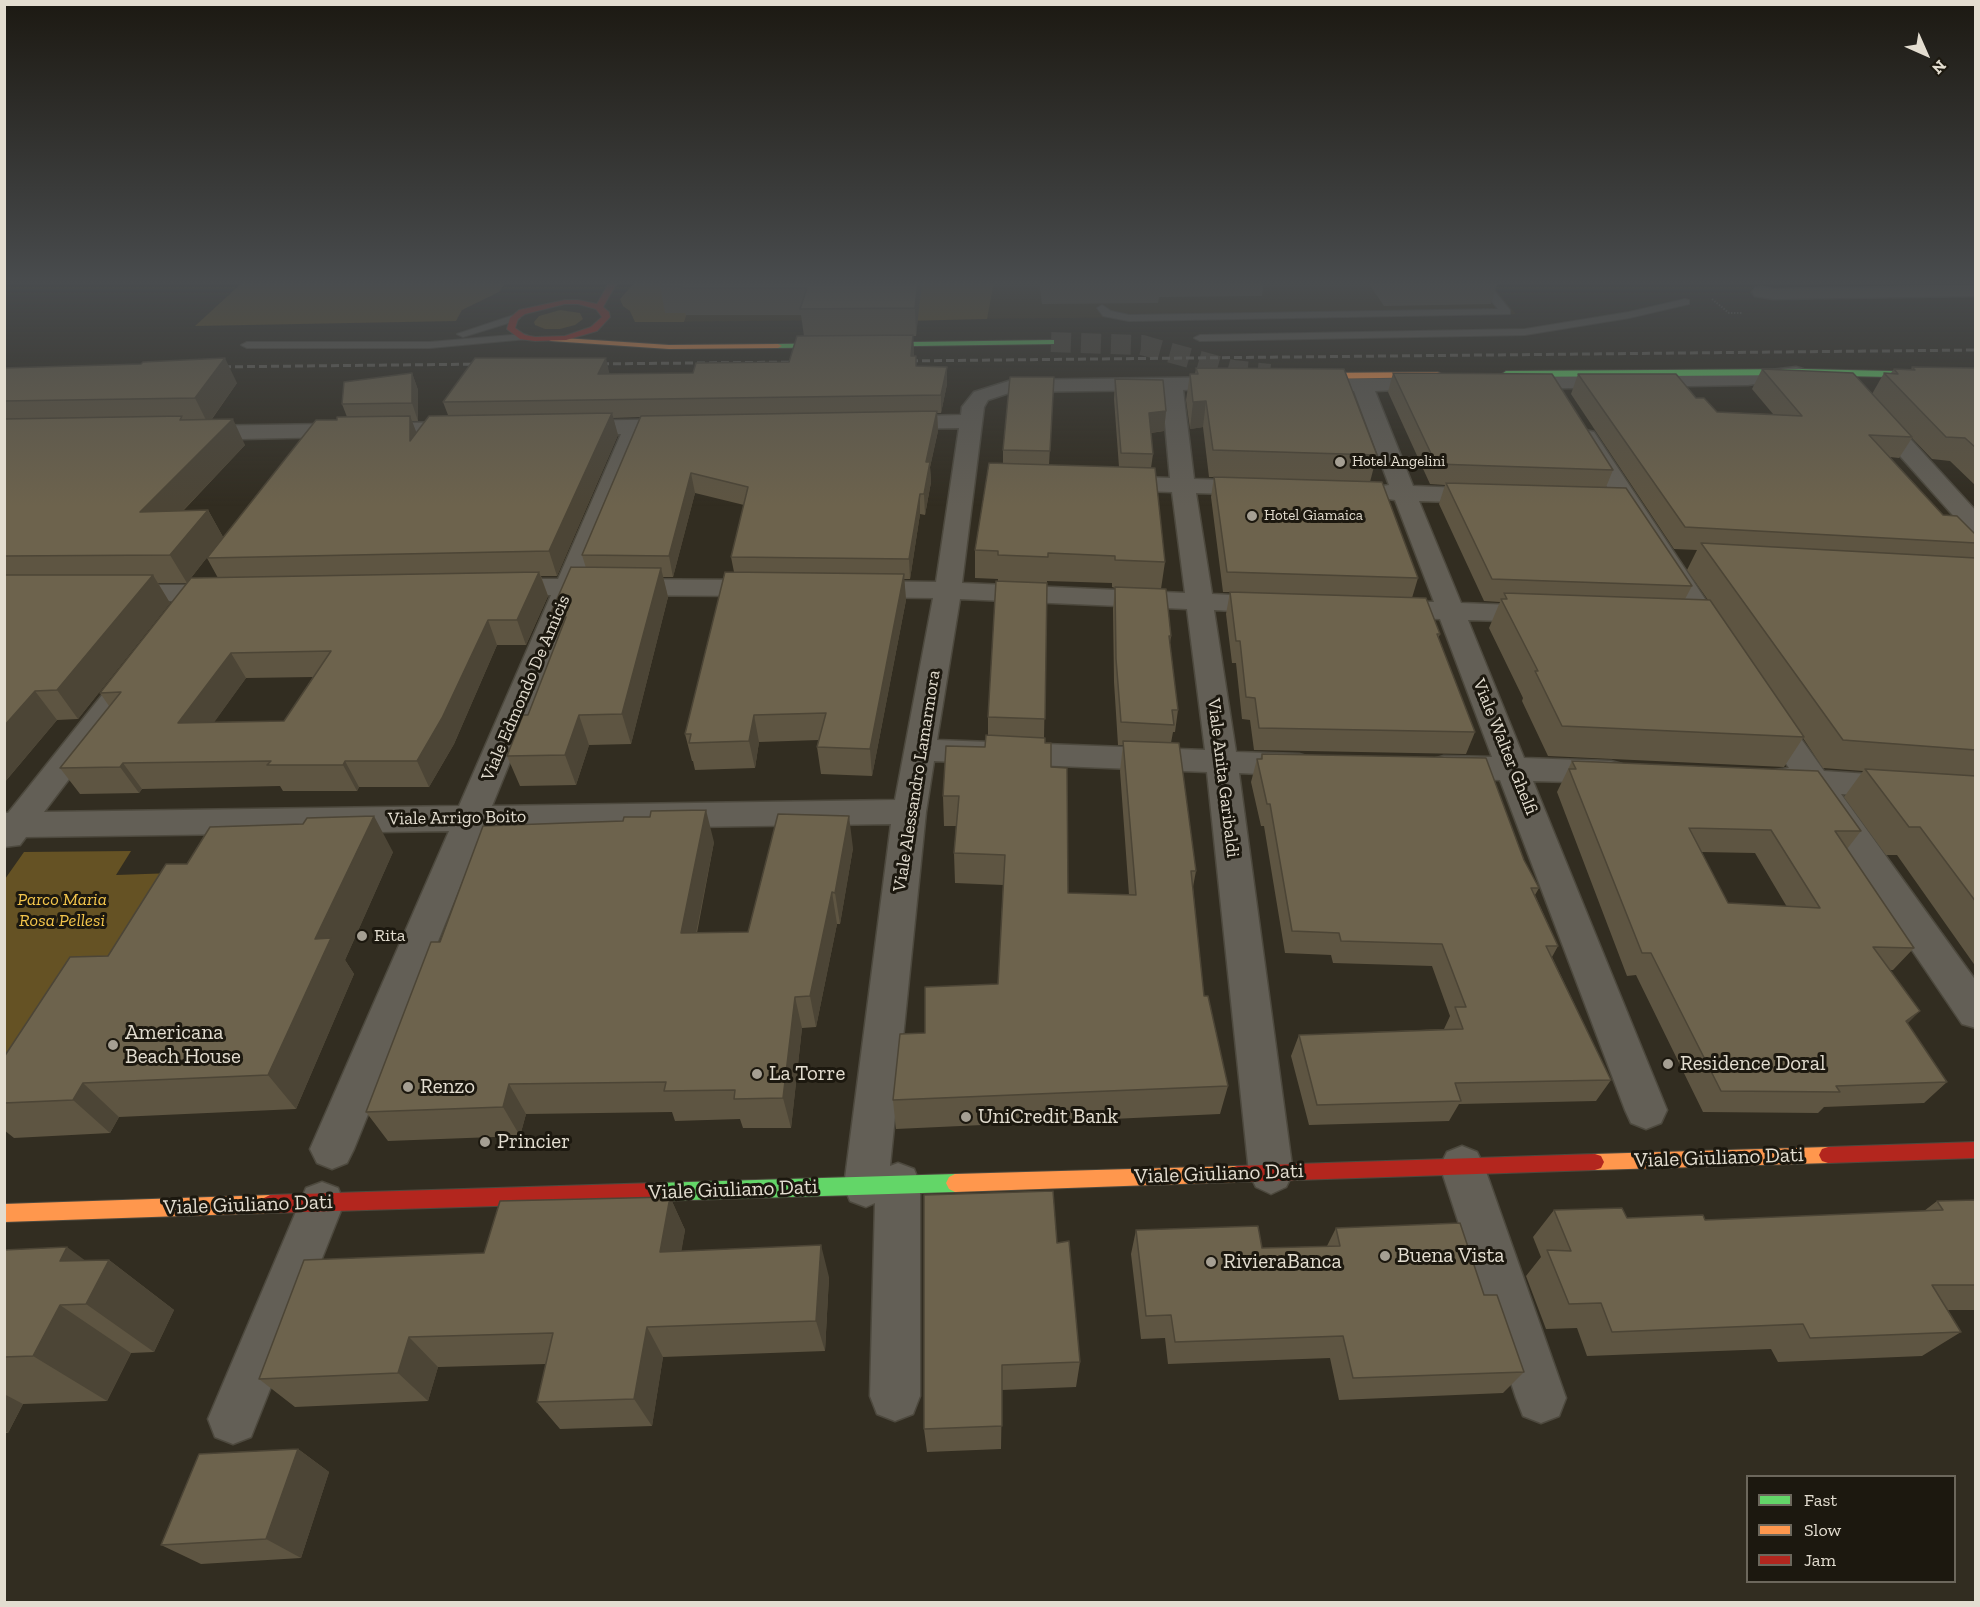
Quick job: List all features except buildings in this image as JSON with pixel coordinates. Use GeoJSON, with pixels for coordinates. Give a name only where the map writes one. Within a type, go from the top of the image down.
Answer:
{"type":"FeatureCollection","features":[{"type":"Feature","properties":{"kind":"street"},"geometry":{"type":"LineString","coordinates":[[1494,379],[1562,399],[1803,372]]}},
{"type":"Feature","properties":{"kind":"street"},"geometry":{"type":"LineString","coordinates":[[1494,379],[1803,372],[1976,376]]}},
{"type":"Feature","properties":{"kind":"street"},"geometry":{"type":"LineString","coordinates":[[1839,374],[1976,526]]}},
{"type":"Feature","properties":{"kind":"street"},"geometry":{"type":"LineString","coordinates":[[1319,376],[1453,379]]}},
{"type":"Feature","properties":{"kind":"street"},"geometry":{"type":"LineString","coordinates":[[1287,385],[1362,385],[1453,379]]}},
{"type":"Feature","properties":{"kind":"street"},"geometry":{"type":"LineString","coordinates":[[1172,384],[1256,383]]}},
{"type":"Feature","properties":{"kind":"street","name":"Viale Alessandro Lamarmora"},"geometry":{"type":"LineString","coordinates":[[895,1396],[882,1185],[909,812],[948,590],[974,480],[971,421],[974,407],[981,396],[995,390],[1033,385],[1172,384]]}},
{"type":"Feature","properties":{"kind":"street","name":"Viale Anita Garibaldi"},"geometry":{"type":"LineString","coordinates":[[1172,384],[1183,485],[1222,764],[1271,1173]]}},
{"type":"Feature","properties":{"kind":"street","name":"Viale Walter Ghelfi"},"geometry":{"type":"LineString","coordinates":[[1362,385],[1514,768],[1646,1110]]}},
{"type":"Feature","properties":{"kind":"street"},"geometry":{"type":"LineString","coordinates":[[1562,399],[1614,500],[1664,558],[1729,657]]}},
{"type":"Feature","properties":{"kind":"street"},"geometry":{"type":"LineString","coordinates":[[866,423],[971,421]]}},
{"type":"Feature","properties":{"kind":"street"},"geometry":{"type":"LineString","coordinates":[[553,428],[704,426]]}},
{"type":"Feature","properties":{"kind":"street","name":"Viale Edmondo De Amicis"},"geometry":{"type":"LineString","coordinates":[[332,1149],[635,427]]}},
{"type":"Feature","properties":{"kind":"street"},"geometry":{"type":"LineString","coordinates":[[180,434],[483,429]]}},
{"type":"Feature","properties":{"kind":"street"},"geometry":{"type":"LineString","coordinates":[[299,459],[320,432]]}},
{"type":"Feature","properties":{"kind":"street"},"geometry":{"type":"LineString","coordinates":[[1090,483],[1277,488]]}},
{"type":"Feature","properties":{"kind":"street"},"geometry":{"type":"LineString","coordinates":[[1359,491],[1510,496]]}},
{"type":"Feature","properties":{"kind":"street"},"geometry":{"type":"LineString","coordinates":[[1664,558],[1700,560]]}},
{"type":"Feature","properties":{"kind":"street"},"geometry":{"type":"LineString","coordinates":[[174,621],[216,566]]}},
{"type":"Feature","properties":{"kind":"street"},"geometry":{"type":"LineString","coordinates":[[475,588],[569,586],[794,588]]}},
{"type":"Feature","properties":{"kind":"street"},"geometry":{"type":"LineString","coordinates":[[830,589],[948,590],[1302,606]]}},
{"type":"Feature","properties":{"kind":"street"},"geometry":{"type":"LineString","coordinates":[[100,593],[254,592]]}},
{"type":"Feature","properties":{"kind":"street"},"geometry":{"type":"LineString","coordinates":[[1360,608],[1566,615]]}},
{"type":"Feature","properties":{"kind":"street"},"geometry":{"type":"LineString","coordinates":[[1669,618],[1704,619]]}},
{"type":"Feature","properties":{"kind":"street"},"geometry":{"type":"LineString","coordinates":[[8,830],[153,649]]}},
{"type":"Feature","properties":{"kind":"street"},"geometry":{"type":"LineString","coordinates":[[1755,695],[1812,781],[1976,1012]]}},
{"type":"Feature","properties":{"kind":"street"},"geometry":{"type":"LineString","coordinates":[[920,750],[1222,764],[1327,765]]}},
{"type":"Feature","properties":{"kind":"street"},"geometry":{"type":"LineString","coordinates":[[1420,766],[1645,774]]}},
{"type":"Feature","properties":{"kind":"street"},"geometry":{"type":"LineString","coordinates":[[1752,778],[1976,792]]}},
{"type":"Feature","properties":{"kind":"street","name":"Viale Arrigo Boito"},"geometry":{"type":"LineString","coordinates":[[8,830],[471,818],[909,812]]}},
{"type":"Feature","properties":{"kind":"street","name":"Viale Giuliano Dati"},"geometry":{"type":"LineString","coordinates":[[4,1213],[1976,1150]]}},
{"type":"Feature","properties":{"kind":"street"},"geometry":{"type":"LineString","coordinates":[[1462,1166],[1541,1398]]}},
{"type":"Feature","properties":{"kind":"street"},"geometry":{"type":"LineString","coordinates":[[233,1419],[322,1203]]}},
{"type":"Feature","properties":{"kind":"green space","name":"Parco Maria Rosa Pellesi"},"geometry":{"type":"Polygon","coordinates":[[[131,851],[116,875],[203,872],[5,1100],[5,879],[24,852],[131,851]]]}},
{"type":"Feature","properties":{"kind":"tunnel"},"geometry":{"type":"LineString","coordinates":[[1182,356],[1233,370],[1270,374]]}},
{"type":"Feature","properties":{"kind":"railway"},"geometry":{"type":"LineString","coordinates":[[898,361],[1389,356]]}},
{"type":"Feature","properties":{"kind":"railway"},"geometry":{"type":"LineString","coordinates":[[589,364],[805,362]]}},
{"type":"Feature","properties":{"kind":"railway"},"geometry":{"type":"LineString","coordinates":[[211,367],[487,364]]}},
{"type":"Feature","properties":{"kind":"traffic: fast"},"geometry":{"type":"LineString","coordinates":[[1506,374],[1803,372],[1976,376]]}},
{"type":"Feature","properties":{"kind":"traffic: fast"},"geometry":{"type":"LineString","coordinates":[[656,1192],[955,1183]]}},
{"type":"Feature","properties":{"kind":"traffic: slow"},"geometry":{"type":"LineString","coordinates":[[1319,376],[1437,375]]}},
{"type":"Feature","properties":{"kind":"traffic: slow"},"geometry":{"type":"LineString","coordinates":[[1595,1162],[1828,1155]]}},
{"type":"Feature","properties":{"kind":"traffic: slow"},"geometry":{"type":"LineString","coordinates":[[955,1183],[1237,1174]]}},
{"type":"Feature","properties":{"kind":"traffic: slow"},"geometry":{"type":"LineString","coordinates":[[4,1213],[270,1204]]}},
{"type":"Feature","properties":{"kind":"traffic: jam"},"geometry":{"type":"LineString","coordinates":[[1828,1155],[1976,1150]]}},
{"type":"Feature","properties":{"kind":"traffic: jam"},"geometry":{"type":"LineString","coordinates":[[1237,1174],[1595,1162]]}},
{"type":"Feature","properties":{"kind":"traffic: jam"},"geometry":{"type":"LineString","coordinates":[[270,1204],[656,1192]]}},
{"type":"Feature","properties":{"kind":"place","name":"Hotel Angelini"},"geometry":{"type":"Point","coordinates":[1340,462]}},
{"type":"Feature","properties":{"kind":"place","name":"Hotel Giamaica"},"geometry":{"type":"Point","coordinates":[1252,516]}},
{"type":"Feature","properties":{"kind":"place","name":"Rita"},"geometry":{"type":"Point","coordinates":[362,936]}},
{"type":"Feature","properties":{"kind":"place","name":"Americana Beach House"},"geometry":{"type":"Point","coordinates":[113,1045]}},
{"type":"Feature","properties":{"kind":"place","name":"Residence Doral"},"geometry":{"type":"Point","coordinates":[1668,1064]}},
{"type":"Feature","properties":{"kind":"place","name":"La Torre"},"geometry":{"type":"Point","coordinates":[757,1074]}},
{"type":"Feature","properties":{"kind":"place","name":"Renzo"},"geometry":{"type":"Point","coordinates":[408,1087]}},
{"type":"Feature","properties":{"kind":"place","name":"UniCredit Bank"},"geometry":{"type":"Point","coordinates":[966,1117]}},
{"type":"Feature","properties":{"kind":"place","name":"Princier"},"geometry":{"type":"Point","coordinates":[485,1142]}},
{"type":"Feature","properties":{"kind":"place","name":"Buena Vista"},"geometry":{"type":"Point","coordinates":[1385,1256]}},
{"type":"Feature","properties":{"kind":"place","name":"RivieraBanca"},"geometry":{"type":"Point","coordinates":[1211,1262]}}]}
